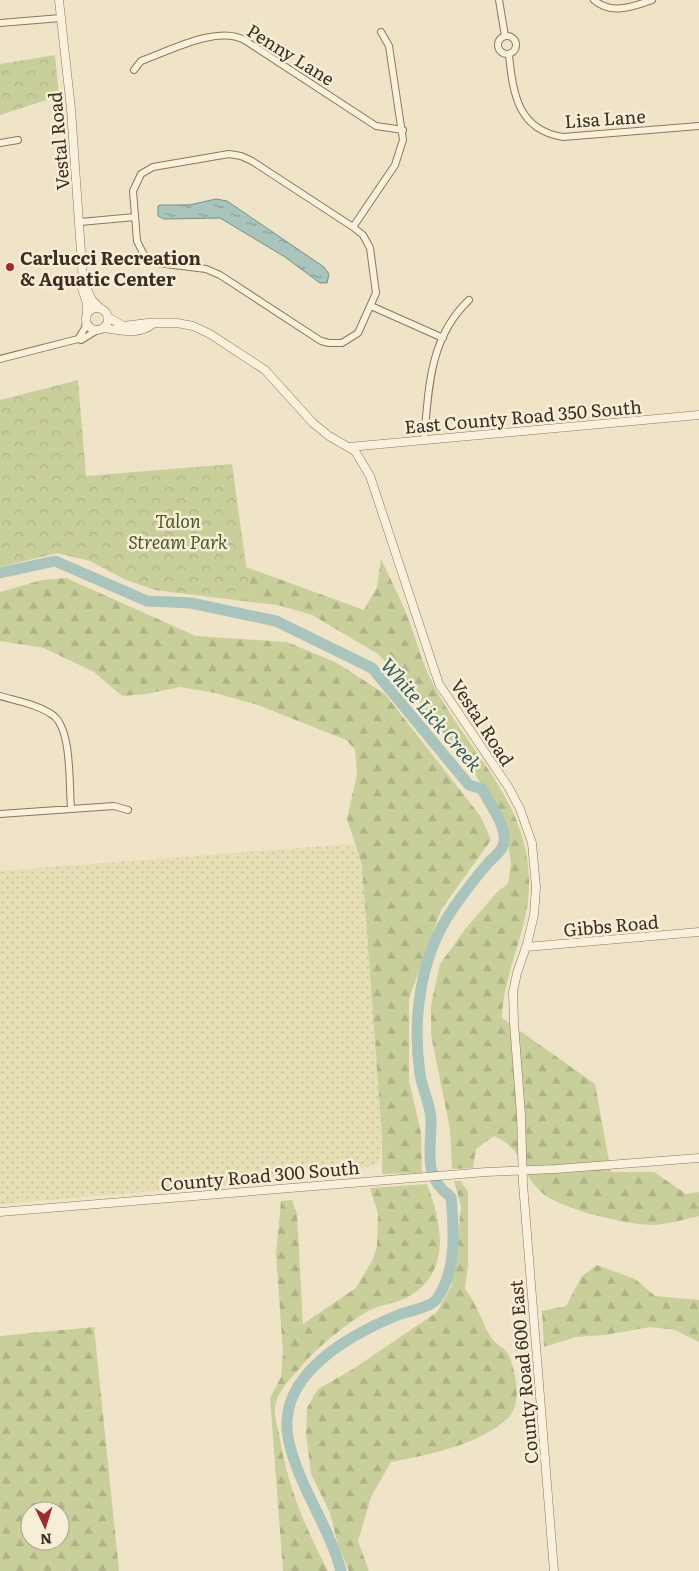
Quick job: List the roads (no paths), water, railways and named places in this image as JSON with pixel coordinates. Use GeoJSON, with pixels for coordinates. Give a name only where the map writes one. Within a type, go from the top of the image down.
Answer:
{"type":"FeatureCollection","features":[{"type":"Feature","properties":{"kind":"street","name":"Vestal Road"},"geometry":{"type":"LineString","coordinates":[[59,0],[65,44],[80,222],[83,281],[81,285],[87,304],[86,317]]}},
{"type":"Feature","properties":{"kind":"street"},"geometry":{"type":"LineString","coordinates":[[500,0],[505,36]]}},
{"type":"Feature","properties":{"kind":"street"},"geometry":{"type":"LineString","coordinates":[[594,0],[609,9],[630,7],[652,0]]}},
{"type":"Feature","properties":{"kind":"street"},"geometry":{"type":"LineString","coordinates":[[0,23],[61,18]]}},
{"type":"Feature","properties":{"kind":"street"},"geometry":{"type":"LineString","coordinates":[[353,227],[395,165],[402,150],[403,130],[389,46],[381,32]]}},
{"type":"Feature","properties":{"kind":"street","name":"Penny Lane"},"geometry":{"type":"LineString","coordinates":[[134,70],[141,61],[214,36],[232,34],[246,41],[376,126],[403,130]]}},
{"type":"Feature","properties":{"kind":"street"},"geometry":{"type":"LineString","coordinates":[[505,36],[512,37],[516,43],[515,50],[508,54],[501,52],[498,46],[499,40],[505,36]]}},
{"type":"Feature","properties":{"kind":"street","name":"Lisa Lane"},"geometry":{"type":"LineString","coordinates":[[508,54],[518,101],[523,114],[532,125],[553,135],[563,137],[699,126]]}},
{"type":"Feature","properties":{"kind":"street"},"geometry":{"type":"LineString","coordinates":[[0,143],[18,140]]}},
{"type":"Feature","properties":{"kind":"street"},"geometry":{"type":"LineString","coordinates":[[235,154],[252,161],[363,234],[370,248],[376,288],[371,306],[354,336],[337,344],[321,341],[220,275],[206,269],[158,263],[148,259],[138,245],[135,217],[134,186],[141,174],[147,169],[235,154]]}},
{"type":"Feature","properties":{"kind":"street"},"geometry":{"type":"LineString","coordinates":[[80,222],[135,217]]}},
{"type":"Feature","properties":{"kind":"street","name":"Vestal Road"},"geometry":{"type":"LineString","coordinates":[[83,281],[92,300],[100,308]]}},
{"type":"Feature","properties":{"kind":"street"},"geometry":{"type":"LineString","coordinates":[[424,439],[430,372],[443,338],[458,311],[470,300]]}},
{"type":"Feature","properties":{"kind":"street"},"geometry":{"type":"LineString","coordinates":[[371,306],[443,338]]}},
{"type":"Feature","properties":{"kind":"street"},"geometry":{"type":"LineString","coordinates":[[0,360],[89,337],[107,323],[108,317],[106,312],[100,308],[93,308],[86,317],[85,328],[78,339]]}},
{"type":"Feature","properties":{"kind":"street"},"geometry":{"type":"LineString","coordinates":[[86,317],[91,328],[101,329]]}},
{"type":"Feature","properties":{"kind":"street","name":"Vestal Road"},"geometry":{"type":"LineString","coordinates":[[108,317],[123,326],[138,323],[177,323],[193,326],[232,348],[265,370],[313,423],[360,456],[370,476],[439,684],[509,788],[526,824],[536,864],[534,915],[526,946],[516,973],[513,992],[524,1171]]}},
{"type":"Feature","properties":{"kind":"street","name":"Vestal Road"},"geometry":{"type":"LineString","coordinates":[[101,329],[128,332],[149,327],[153,324]]}},
{"type":"Feature","properties":{"kind":"street","name":"East County Road 350 South"},"geometry":{"type":"LineString","coordinates":[[349,447],[699,415]]}},
{"type":"Feature","properties":{"kind":"street"},"geometry":{"type":"LineString","coordinates":[[0,696],[49,713],[61,724],[66,740],[71,809]]}},
{"type":"Feature","properties":{"kind":"street"},"geometry":{"type":"LineString","coordinates":[[0,814],[114,806],[128,810]]}},
{"type":"Feature","properties":{"kind":"street","name":"Gibbs Road"},"geometry":{"type":"LineString","coordinates":[[526,946],[699,932]]}},
{"type":"Feature","properties":{"kind":"street","name":"County Road 300 South"},"geometry":{"type":"LineString","coordinates":[[0,1212],[403,1178],[699,1158]]}},
{"type":"Feature","properties":{"kind":"street","name":"County Road 600 East"},"geometry":{"type":"LineString","coordinates":[[524,1171],[554,1571]]}},
{"type":"Feature","properties":{"kind":"water"},"geometry":{"type":"Polygon","coordinates":[[[216,199],[227,201],[324,267],[329,274],[327,283],[320,283],[285,257],[220,218],[164,219],[158,216],[158,206],[160,205],[189,205],[216,199]]]}},
{"type":"Feature","properties":{"kind":"waterway","name":"White Lick Creek"},"geometry":{"type":"LineString","coordinates":[[0,573],[55,561],[147,601],[191,603],[276,621],[372,668],[469,785],[482,789],[502,826],[504,834],[502,848],[465,892],[441,928],[426,968],[418,1010],[417,1032],[421,1080],[431,1118],[430,1161],[435,1180],[451,1197],[453,1237],[448,1277],[443,1289],[433,1303],[379,1323],[339,1346],[320,1360],[305,1376],[294,1395],[288,1415],[288,1437],[292,1455],[298,1472],[329,1537],[341,1571]]}},
{"type":"Feature","properties":{"kind":"place","name":"Carlucci Recreation & Aquatic Center"},"geometry":{"type":"Point","coordinates":[10,267]}},
{"type":"Feature","properties":{"kind":"park label","name":"Talon Stream Park"},"geometry":{"type":"Point","coordinates":[178,530]}}]}
